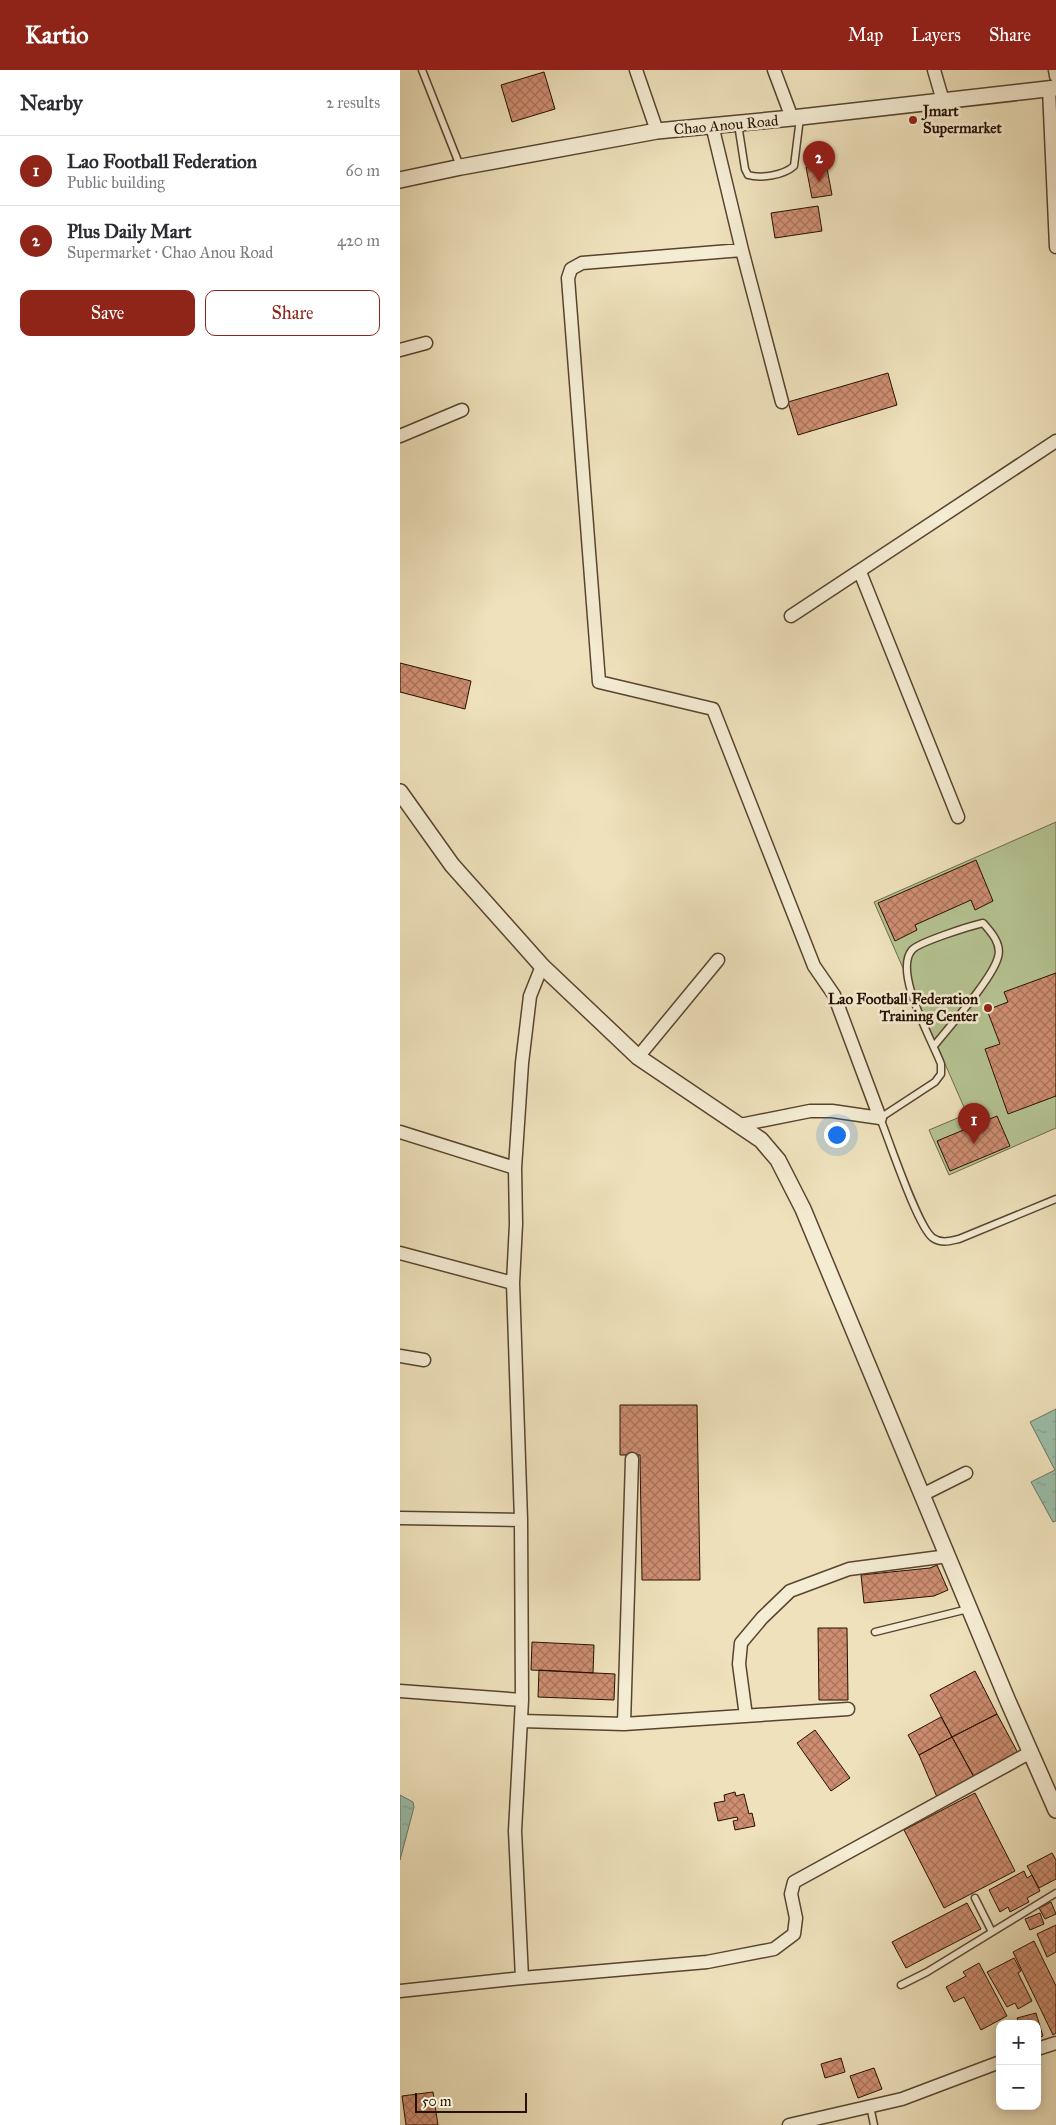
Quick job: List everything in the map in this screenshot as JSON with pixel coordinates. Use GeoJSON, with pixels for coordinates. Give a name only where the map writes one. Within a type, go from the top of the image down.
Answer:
{"type":"FeatureCollection","features":[{"type":"Feature","properties":{"kind":"street"},"geometry":{"type":"LineString","coordinates":[[636,70],[656,131]]}},
{"type":"Feature","properties":{"kind":"street"},"geometry":{"type":"LineString","coordinates":[[774,70],[796,118]]}},
{"type":"Feature","properties":{"kind":"street"},"geometry":{"type":"LineString","coordinates":[[934,70],[943,101]]}},
{"type":"Feature","properties":{"kind":"street"},"geometry":{"type":"LineString","coordinates":[[1055,70],[1056,248]]}},
{"type":"Feature","properties":{"kind":"street","name":"Chao Anou Road"},"geometry":{"type":"LineString","coordinates":[[400,180],[656,131],[796,118],[943,101],[1054,85]]}},
{"type":"Feature","properties":{"kind":"street"},"geometry":{"type":"LineString","coordinates":[[712,125],[742,250],[782,402]]}},
{"type":"Feature","properties":{"kind":"street"},"geometry":{"type":"LineString","coordinates":[[740,1125],[810,1112],[832,1111],[880,1118],[834,995],[814,966],[713,709],[600,682],[568,278],[571,269],[582,263],[742,250]]}},
{"type":"Feature","properties":{"kind":"street"},"geometry":{"type":"LineString","coordinates":[[400,350],[426,343]]}},
{"type":"Feature","properties":{"kind":"street"},"geometry":{"type":"LineString","coordinates":[[400,436],[462,410]]}},
{"type":"Feature","properties":{"kind":"street"},"geometry":{"type":"LineString","coordinates":[[791,616],[1056,441]]}},
{"type":"Feature","properties":{"kind":"street"},"geometry":{"type":"LineString","coordinates":[[860,572],[958,817]]}},
{"type":"Feature","properties":{"kind":"street"},"geometry":{"type":"LineString","coordinates":[[400,792],[452,864],[542,966],[638,1057],[761,1140],[778,1160],[803,1209],[1056,1810]]}},
{"type":"Feature","properties":{"kind":"street"},"geometry":{"type":"LineString","coordinates":[[638,1057],[718,960]]}},
{"type":"Feature","properties":{"kind":"street"},"geometry":{"type":"LineString","coordinates":[[522,1978],[516,1832],[522,1700],[521,1520],[513,1283],[516,1224],[515,1168],[522,1063],[530,996],[542,966]]}},
{"type":"Feature","properties":{"kind":"street"},"geometry":{"type":"LineString","coordinates":[[400,1132],[515,1168]]}},
{"type":"Feature","properties":{"kind":"street"},"geometry":{"type":"LineString","coordinates":[[400,1253],[513,1283]]}},
{"type":"Feature","properties":{"kind":"street"},"geometry":{"type":"LineString","coordinates":[[400,1356],[424,1360]]}},
{"type":"Feature","properties":{"kind":"street"},"geometry":{"type":"LineString","coordinates":[[624,1724],[632,1460]]}},
{"type":"Feature","properties":{"kind":"street"},"geometry":{"type":"LineString","coordinates":[[922,1495],[966,1473]]}},
{"type":"Feature","properties":{"kind":"street"},"geometry":{"type":"LineString","coordinates":[[400,1518],[521,1520]]}},
{"type":"Feature","properties":{"kind":"street"},"geometry":{"type":"LineString","coordinates":[[746,1716],[739,1664],[742,1643],[762,1618],[790,1591],[849,1570],[948,1556]]}},
{"type":"Feature","properties":{"kind":"street"},"geometry":{"type":"LineString","coordinates":[[400,1691],[522,1700]]}},
{"type":"Feature","properties":{"kind":"street"},"geometry":{"type":"LineString","coordinates":[[522,1721],[624,1724],[848,1709]]}},
{"type":"Feature","properties":{"kind":"street"},"geometry":{"type":"LineString","coordinates":[[400,1992],[522,1978],[707,1962],[774,1949],[794,1934],[796,1918],[791,1894],[794,1882],[1031,1752]]}},
{"type":"Feature","properties":{"kind":"street"},"geometry":{"type":"LineString","coordinates":[[1041,2048],[1056,2043]]}},
{"type":"Feature","properties":{"kind":"street"},"geometry":{"type":"LineString","coordinates":[[789,2125],[902,2099],[996,2064]]}},
{"type":"Feature","properties":{"kind":"lane"},"geometry":{"type":"LineString","coordinates":[[422,70],[461,167]]}},
{"type":"Feature","properties":{"kind":"lane"},"geometry":{"type":"LineString","coordinates":[[738,123],[745,169],[748,175],[756,178],[789,171],[794,166],[796,118]]}},
{"type":"Feature","properties":{"kind":"lane"},"geometry":{"type":"LineString","coordinates":[[934,1046],[991,974],[999,956],[998,943],[990,930],[982,923],[964,927],[912,949],[907,958],[905,971],[909,988],[941,1064],[941,1074],[935,1082],[880,1118],[917,1214],[926,1231],[934,1239],[944,1242],[960,1239],[1056,1199]]}},
{"type":"Feature","properties":{"kind":"lane"},"geometry":{"type":"LineString","coordinates":[[875,1632],[970,1609]]}},
{"type":"Feature","properties":{"kind":"lane"},"geometry":{"type":"LineString","coordinates":[[901,1985],[927,1972],[1056,1893]]}},
{"type":"Feature","properties":{"kind":"lane"},"geometry":{"type":"LineString","coordinates":[[975,1898],[992,1932]]}},
{"type":"Feature","properties":{"kind":"lane"},"geometry":{"type":"LineString","coordinates":[[870,2106],[874,2125]]}},
{"type":"Feature","properties":{"kind":"shaded area","name":"Lao Football Federation Training Center"},"geometry":{"type":"Polygon","coordinates":[[[1056,822],[1056,1128],[949,1175],[929,1130],[967,1114],[874,902],[1056,822]]]}},
{"type":"Feature","properties":{"kind":"water"},"geometry":{"type":"Polygon","coordinates":[[[1056,1409],[1056,1521],[1053,1522],[1031,1482],[1055,1470],[1030,1422],[1056,1409]]]}},
{"type":"Feature","properties":{"kind":"water"},"geometry":{"type":"Polygon","coordinates":[[[400,1795],[413,1802],[414,1807],[400,1860],[400,1795]]]}},
{"type":"Feature","properties":{"kind":"building"},"geometry":{"type":"Polygon","coordinates":[[[544,72],[555,109],[512,122],[501,85],[544,72]]]}},
{"type":"Feature","properties":{"kind":"building"},"geometry":{"type":"Polygon","coordinates":[[[826,163],[832,195],[812,198],[806,167],[826,163]]]}},
{"type":"Feature","properties":{"kind":"building"},"geometry":{"type":"Polygon","coordinates":[[[818,206],[822,231],[775,238],[771,213],[818,206]]]}},
{"type":"Feature","properties":{"kind":"building"},"geometry":{"type":"Polygon","coordinates":[[[888,373],[897,405],[798,435],[788,402],[888,373]]]}},
{"type":"Feature","properties":{"kind":"building"},"geometry":{"type":"Polygon","coordinates":[[[400,663],[471,681],[465,709],[400,692],[400,663]]]}},
{"type":"Feature","properties":{"kind":"building"},"geometry":{"type":"Polygon","coordinates":[[[976,860],[993,901],[975,910],[971,900],[915,925],[917,930],[895,941],[878,903],[976,860]]]}},
{"type":"Feature","properties":{"kind":"building"},"geometry":{"type":"Polygon","coordinates":[[[1056,973],[1056,1096],[1008,1114],[985,1049],[1000,1044],[987,1010],[1008,1002],[1004,992],[1056,973]]]}},
{"type":"Feature","properties":{"kind":"building"},"geometry":{"type":"Polygon","coordinates":[[[997,1116],[1010,1146],[950,1171],[937,1141],[997,1116]]]}},
{"type":"Feature","properties":{"kind":"building"},"geometry":{"type":"Polygon","coordinates":[[[620,1405],[697,1405],[700,1580],[642,1580],[640,1455],[620,1455],[620,1405]]]}},
{"type":"Feature","properties":{"kind":"building"},"geometry":{"type":"Polygon","coordinates":[[[937,1565],[948,1590],[934,1596],[864,1603],[861,1575],[930,1568],[937,1565]]]}},
{"type":"Feature","properties":{"kind":"building"},"geometry":{"type":"Polygon","coordinates":[[[818,1628],[847,1628],[848,1700],[819,1700],[818,1628]]]}},
{"type":"Feature","properties":{"kind":"building"},"geometry":{"type":"Polygon","coordinates":[[[532,1642],[594,1645],[593,1673],[531,1670],[532,1642]]]}},
{"type":"Feature","properties":{"kind":"building"},"geometry":{"type":"Polygon","coordinates":[[[539,1670],[615,1674],[614,1700],[538,1697],[539,1670]]]}},
{"type":"Feature","properties":{"kind":"building"},"geometry":{"type":"Polygon","coordinates":[[[975,1671],[997,1714],[952,1737],[930,1695],[975,1671]]]}},
{"type":"Feature","properties":{"kind":"building"},"geometry":{"type":"Polygon","coordinates":[[[997,1714],[1018,1753],[974,1777],[952,1737],[997,1714]]]}},
{"type":"Feature","properties":{"kind":"building"},"geometry":{"type":"Polygon","coordinates":[[[941,1717],[952,1737],[919,1755],[908,1735],[941,1717]]]}},
{"type":"Feature","properties":{"kind":"building"},"geometry":{"type":"Polygon","coordinates":[[[815,1730],[850,1778],[831,1791],[797,1743],[815,1730]]]}},
{"type":"Feature","properties":{"kind":"building"},"geometry":{"type":"Polygon","coordinates":[[[952,1737],[974,1777],[937,1797],[919,1755],[952,1737]]]}},
{"type":"Feature","properties":{"kind":"building"},"geometry":{"type":"Polygon","coordinates":[[[735,1792],[736,1796],[744,1794],[749,1814],[752,1813],[755,1826],[735,1830],[733,1821],[738,1820],[737,1817],[718,1821],[714,1803],[725,1801],[724,1795],[735,1792]]]}},
{"type":"Feature","properties":{"kind":"building"},"geometry":{"type":"Polygon","coordinates":[[[975,1793],[1015,1871],[944,1908],[904,1830],[975,1793]]]}},
{"type":"Feature","properties":{"kind":"building"},"geometry":{"type":"Polygon","coordinates":[[[1052,1853],[1056,1860],[1056,1879],[1039,1888],[1027,1866],[1052,1853]]]}},
{"type":"Feature","properties":{"kind":"building"},"geometry":{"type":"Polygon","coordinates":[[[1024,1871],[1027,1878],[1032,1875],[1040,1891],[1027,1898],[1029,1902],[1010,1912],[1008,1907],[1000,1912],[989,1890],[1024,1871]]]}},
{"type":"Feature","properties":{"kind":"building"},"geometry":{"type":"Polygon","coordinates":[[[1051,1902],[1056,1914],[1045,1919],[1039,1908],[1051,1902]]]}},
{"type":"Feature","properties":{"kind":"building"},"geometry":{"type":"Polygon","coordinates":[[[967,1903],[981,1929],[906,1968],[892,1942],[967,1903]]]}},
{"type":"Feature","properties":{"kind":"building"},"geometry":{"type":"Polygon","coordinates":[[[1040,1913],[1044,1924],[1030,1930],[1025,1919],[1040,1913]]]}},
{"type":"Feature","properties":{"kind":"building"},"geometry":{"type":"Polygon","coordinates":[[[1056,1925],[1056,1952],[1047,1957],[1037,1934],[1056,1925]]]}},
{"type":"Feature","properties":{"kind":"building"},"geometry":{"type":"Polygon","coordinates":[[[1034,1941],[1056,1986],[1056,2033],[1053,2035],[1013,1952],[1034,1941]]]}},
{"type":"Feature","properties":{"kind":"building"},"geometry":{"type":"Polygon","coordinates":[[[1014,1958],[1021,1971],[1018,1973],[1032,2001],[1018,2009],[1015,2003],[1007,2007],[987,1972],[1014,1958]]]}},
{"type":"Feature","properties":{"kind":"building"},"geometry":{"type":"Polygon","coordinates":[[[979,1963],[1007,2016],[996,2020],[996,2022],[981,2030],[964,1997],[954,2002],[946,1987],[966,1976],[963,1972],[979,1963]]]}},
{"type":"Feature","properties":{"kind":"building"},"geometry":{"type":"Polygon","coordinates":[[[1036,2013],[1038,2020],[1018,2020],[1017,2018],[1036,2013]]]}},
{"type":"Feature","properties":{"kind":"building"},"geometry":{"type":"Polygon","coordinates":[[[841,2058],[845,2072],[825,2078],[821,2064],[841,2058]]]}},
{"type":"Feature","properties":{"kind":"building"},"geometry":{"type":"Polygon","coordinates":[[[874,2068],[882,2089],[858,2098],[850,2076],[874,2068]]]}},
{"type":"Feature","properties":{"kind":"building"},"geometry":{"type":"Polygon","coordinates":[[[433,2092],[438,2125],[406,2125],[402,2096],[433,2092]]]}},
{"type":"Feature","properties":{"kind":"place","name":"Jmart Supermarket"},"geometry":{"type":"Point","coordinates":[913,120]}},
{"type":"Feature","properties":{"kind":"place","name":"Plus Daily Mart"},"geometry":{"type":"Point","coordinates":[819,182]}},
{"type":"Feature","properties":{"kind":"place","name":"Lao Football Federation Training Center"},"geometry":{"type":"Point","coordinates":[988,1008]}},
{"type":"Feature","properties":{"kind":"place","name":"Lao Football Federation"},"geometry":{"type":"Point","coordinates":[974,1144]}}]}
